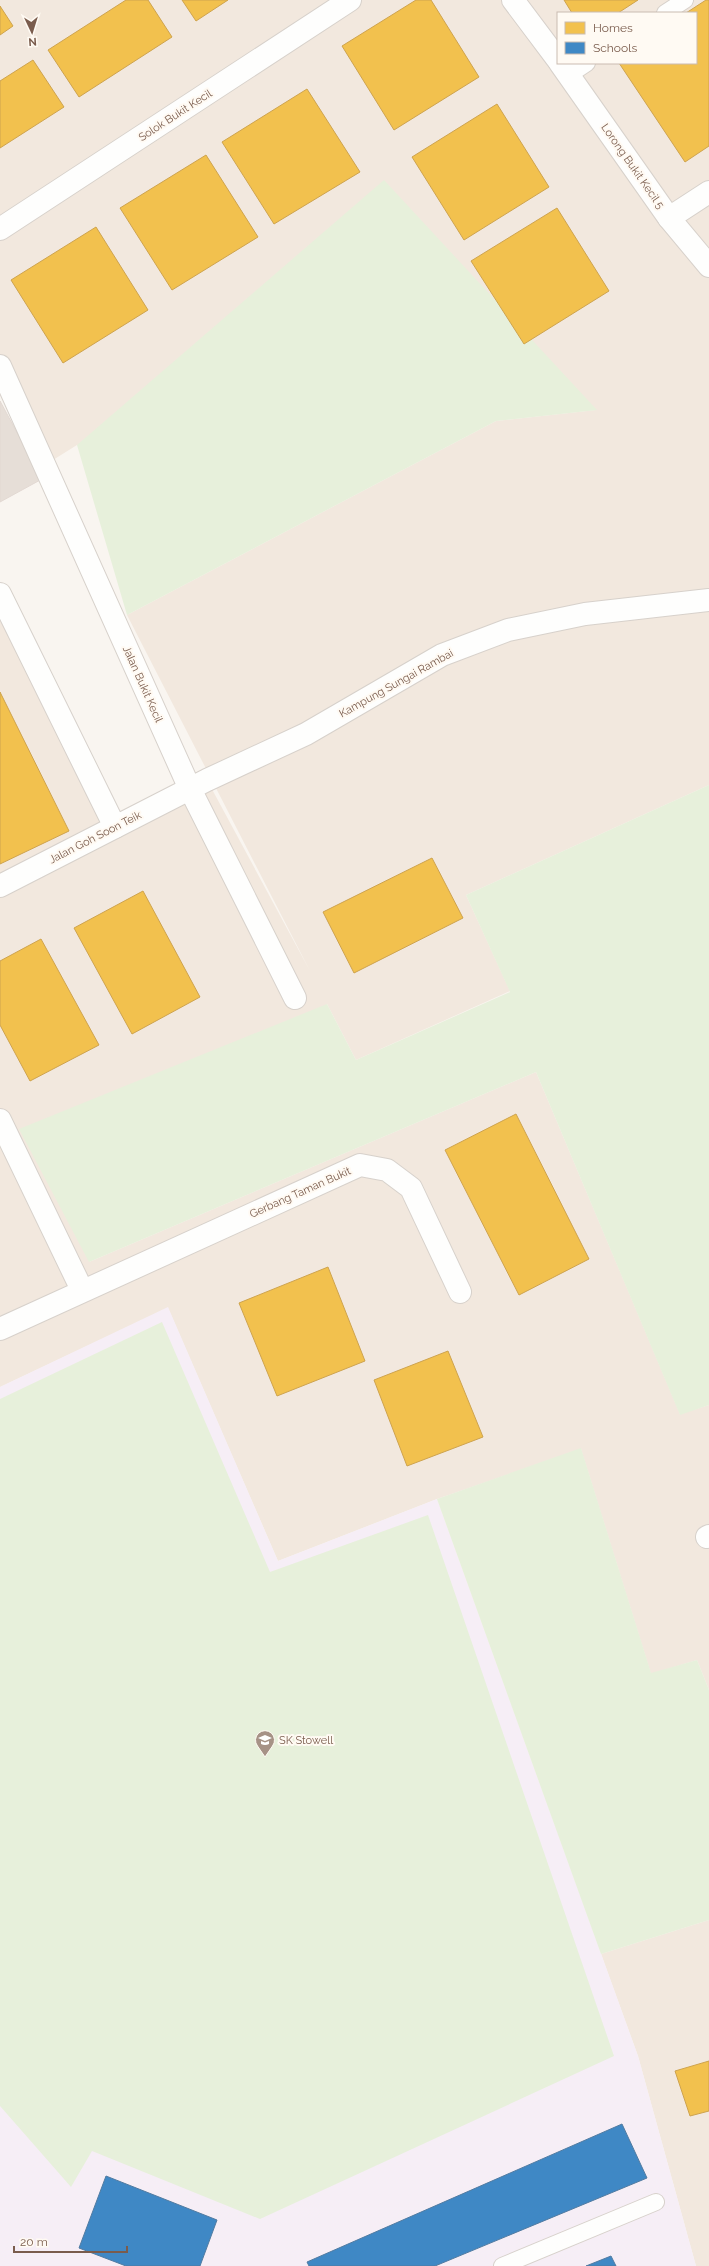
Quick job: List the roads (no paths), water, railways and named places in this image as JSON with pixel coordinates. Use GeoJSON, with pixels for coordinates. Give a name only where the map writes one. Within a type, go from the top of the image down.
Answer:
{"type":"FeatureCollection","features":[{"type":"Feature","properties":{"kind":"street","name":"Solok Bukit Kecil"},"geometry":{"type":"LineString","coordinates":[[0,229],[349,0]]}},
{"type":"Feature","properties":{"kind":"street","name":"Lorong Bukit Kecil 5"},"geometry":{"type":"LineString","coordinates":[[513,0],[557,59]]}},
{"type":"Feature","properties":{"kind":"street","name":"Lorong Bukit Kecil 5"},"geometry":{"type":"LineString","coordinates":[[562,66],[669,218],[709,266]]}},
{"type":"Feature","properties":{"kind":"street"},"geometry":{"type":"LineString","coordinates":[[669,218],[709,192]]}},
{"type":"Feature","properties":{"kind":"street","name":"Jalan Bukit Kecil"},"geometry":{"type":"LineString","coordinates":[[0,366],[190,789],[295,998]]}},
{"type":"Feature","properties":{"kind":"street"},"geometry":{"type":"LineString","coordinates":[[0,594],[115,827]]}},
{"type":"Feature","properties":{"kind":"street","name":"Kampung Sungai Rambai"},"geometry":{"type":"LineString","coordinates":[[190,789],[306,734],[442,655],[508,630],[585,614],[709,600]]}},
{"type":"Feature","properties":{"kind":"street","name":"Jalan Goh Soon Teik"},"geometry":{"type":"LineString","coordinates":[[0,886],[190,789]]}},
{"type":"Feature","properties":{"kind":"street"},"geometry":{"type":"LineString","coordinates":[[0,1120],[82,1290]]}},
{"type":"Feature","properties":{"kind":"street","name":"Gerbang Taman Bukit"},"geometry":{"type":"LineString","coordinates":[[0,1329],[82,1290],[360,1165],[387,1170],[410,1188],[460,1292]]}},
{"type":"Feature","properties":{"kind":"lane"},"geometry":{"type":"LineString","coordinates":[[667,12],[685,0]]}},
{"type":"Feature","properties":{"kind":"lane"},"geometry":{"type":"LineString","coordinates":[[562,66],[579,64]]}},
{"type":"Feature","properties":{"kind":"lane"},"geometry":{"type":"LineString","coordinates":[[502,2266],[656,2202]]}},
{"type":"Feature","properties":{"kind":"place","name":"SK Stowell"},"geometry":{"type":"Point","coordinates":[265,1757]}}]}
